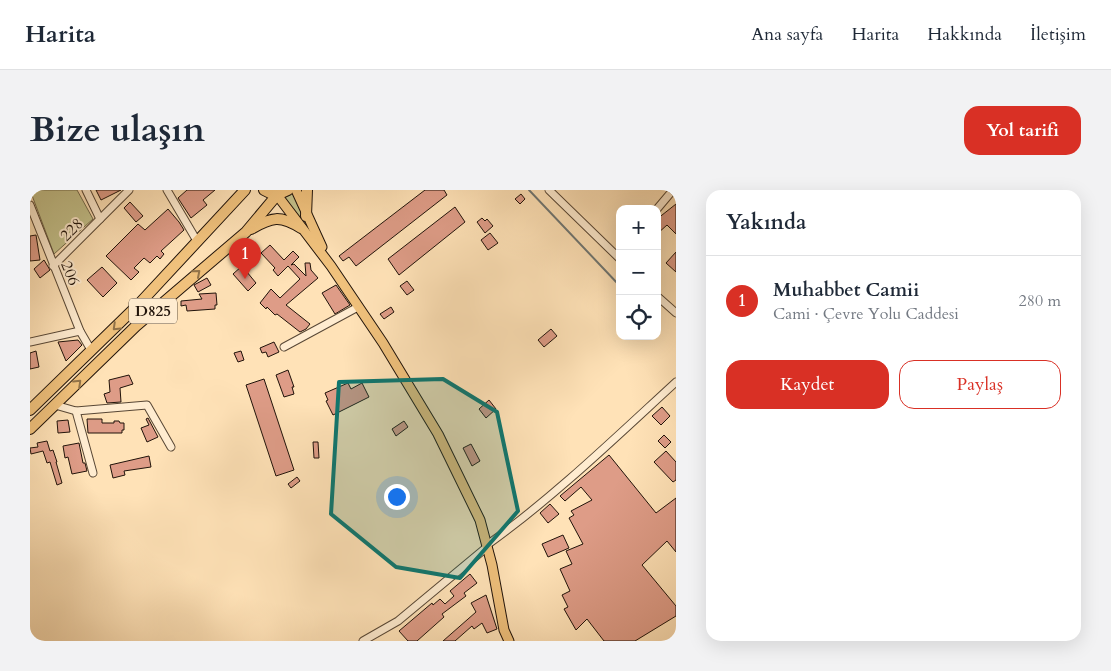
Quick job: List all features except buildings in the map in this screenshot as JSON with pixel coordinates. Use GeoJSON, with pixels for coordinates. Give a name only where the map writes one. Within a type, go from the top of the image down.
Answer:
{"type":"FeatureCollection","features":[{"type":"Feature","properties":{"kind":"highway"},"geometry":{"type":"LineString","coordinates":[[227,211],[239,190]]}},
{"type":"Feature","properties":{"kind":"highway","name":"D825"},"geometry":{"type":"LineString","coordinates":[[30,410],[140,303],[246,190]]}},
{"type":"Feature","properties":{"kind":"highway"},"geometry":{"type":"LineString","coordinates":[[264,190],[277,195]]}},
{"type":"Feature","properties":{"kind":"highway","name":"D825"},"geometry":{"type":"LineString","coordinates":[[30,429],[136,326],[246,232],[277,195],[288,190]]}},
{"type":"Feature","properties":{"kind":"highway"},"geometry":{"type":"LineString","coordinates":[[306,216],[307,190]]}},
{"type":"Feature","properties":{"kind":"highway"},"geometry":{"type":"LineString","coordinates":[[246,232],[268,220],[281,218],[301,228]]}},
{"type":"Feature","properties":{"kind":"main road"},"geometry":{"type":"LineString","coordinates":[[296,190],[306,216],[331,266]]}},
{"type":"Feature","properties":{"kind":"main road"},"geometry":{"type":"LineString","coordinates":[[277,195],[331,266],[438,434],[480,520],[504,630],[509,641]]}},
{"type":"Feature","properties":{"kind":"street"},"geometry":{"type":"LineString","coordinates":[[86,190],[100,219]]}},
{"type":"Feature","properties":{"kind":"street","name":"228"},"geometry":{"type":"LineString","coordinates":[[53,266],[129,190]]}},
{"type":"Feature","properties":{"kind":"street"},"geometry":{"type":"LineString","coordinates":[[167,190],[197,241]]}},
{"type":"Feature","properties":{"kind":"street"},"geometry":{"type":"LineString","coordinates":[[548,190],[616,252]]}},
{"type":"Feature","properties":{"kind":"street"},"geometry":{"type":"LineString","coordinates":[[660,205],[673,190]]}},
{"type":"Feature","properties":{"kind":"street","name":"206"},"geometry":{"type":"LineString","coordinates":[[30,205],[80,331],[91,350]]}},
{"type":"Feature","properties":{"kind":"street"},"geometry":{"type":"LineString","coordinates":[[661,300],[676,313]]}},
{"type":"Feature","properties":{"kind":"street"},"geometry":{"type":"LineString","coordinates":[[284,347],[358,307]]}},
{"type":"Feature","properties":{"kind":"street"},"geometry":{"type":"LineString","coordinates":[[30,342],[80,331]]}},
{"type":"Feature","properties":{"kind":"street"},"geometry":{"type":"LineString","coordinates":[[363,641],[398,621],[487,546],[515,525],[676,382]]}},
{"type":"Feature","properties":{"kind":"street"},"geometry":{"type":"LineString","coordinates":[[55,405],[76,412],[147,405],[171,447]]}},
{"type":"Feature","properties":{"kind":"street"},"geometry":{"type":"LineString","coordinates":[[76,412],[93,473]]}},
{"type":"Feature","properties":{"kind":"highlighted area"},"geometry":{"type":"Polygon","coordinates":[[[443,379],[497,412],[518,511],[460,578],[396,567],[331,514],[339,382],[443,379]]]}},
{"type":"Feature","properties":{"kind":"shaded area"},"geometry":{"type":"Polygon","coordinates":[[[30,190],[77,190],[93,219],[54,254],[30,190]]]}},
{"type":"Feature","properties":{"kind":"shaded area"},"geometry":{"type":"Polygon","coordinates":[[[293,190],[303,216],[300,218],[283,198],[293,190]]]}},
{"type":"Feature","properties":{"kind":"waterway"},"geometry":{"type":"LineString","coordinates":[[529,190],[616,282]]}},
{"type":"Feature","properties":{"kind":"place","name":"Muhabbet Camii"},"geometry":{"type":"Point","coordinates":[245,279]}}]}
